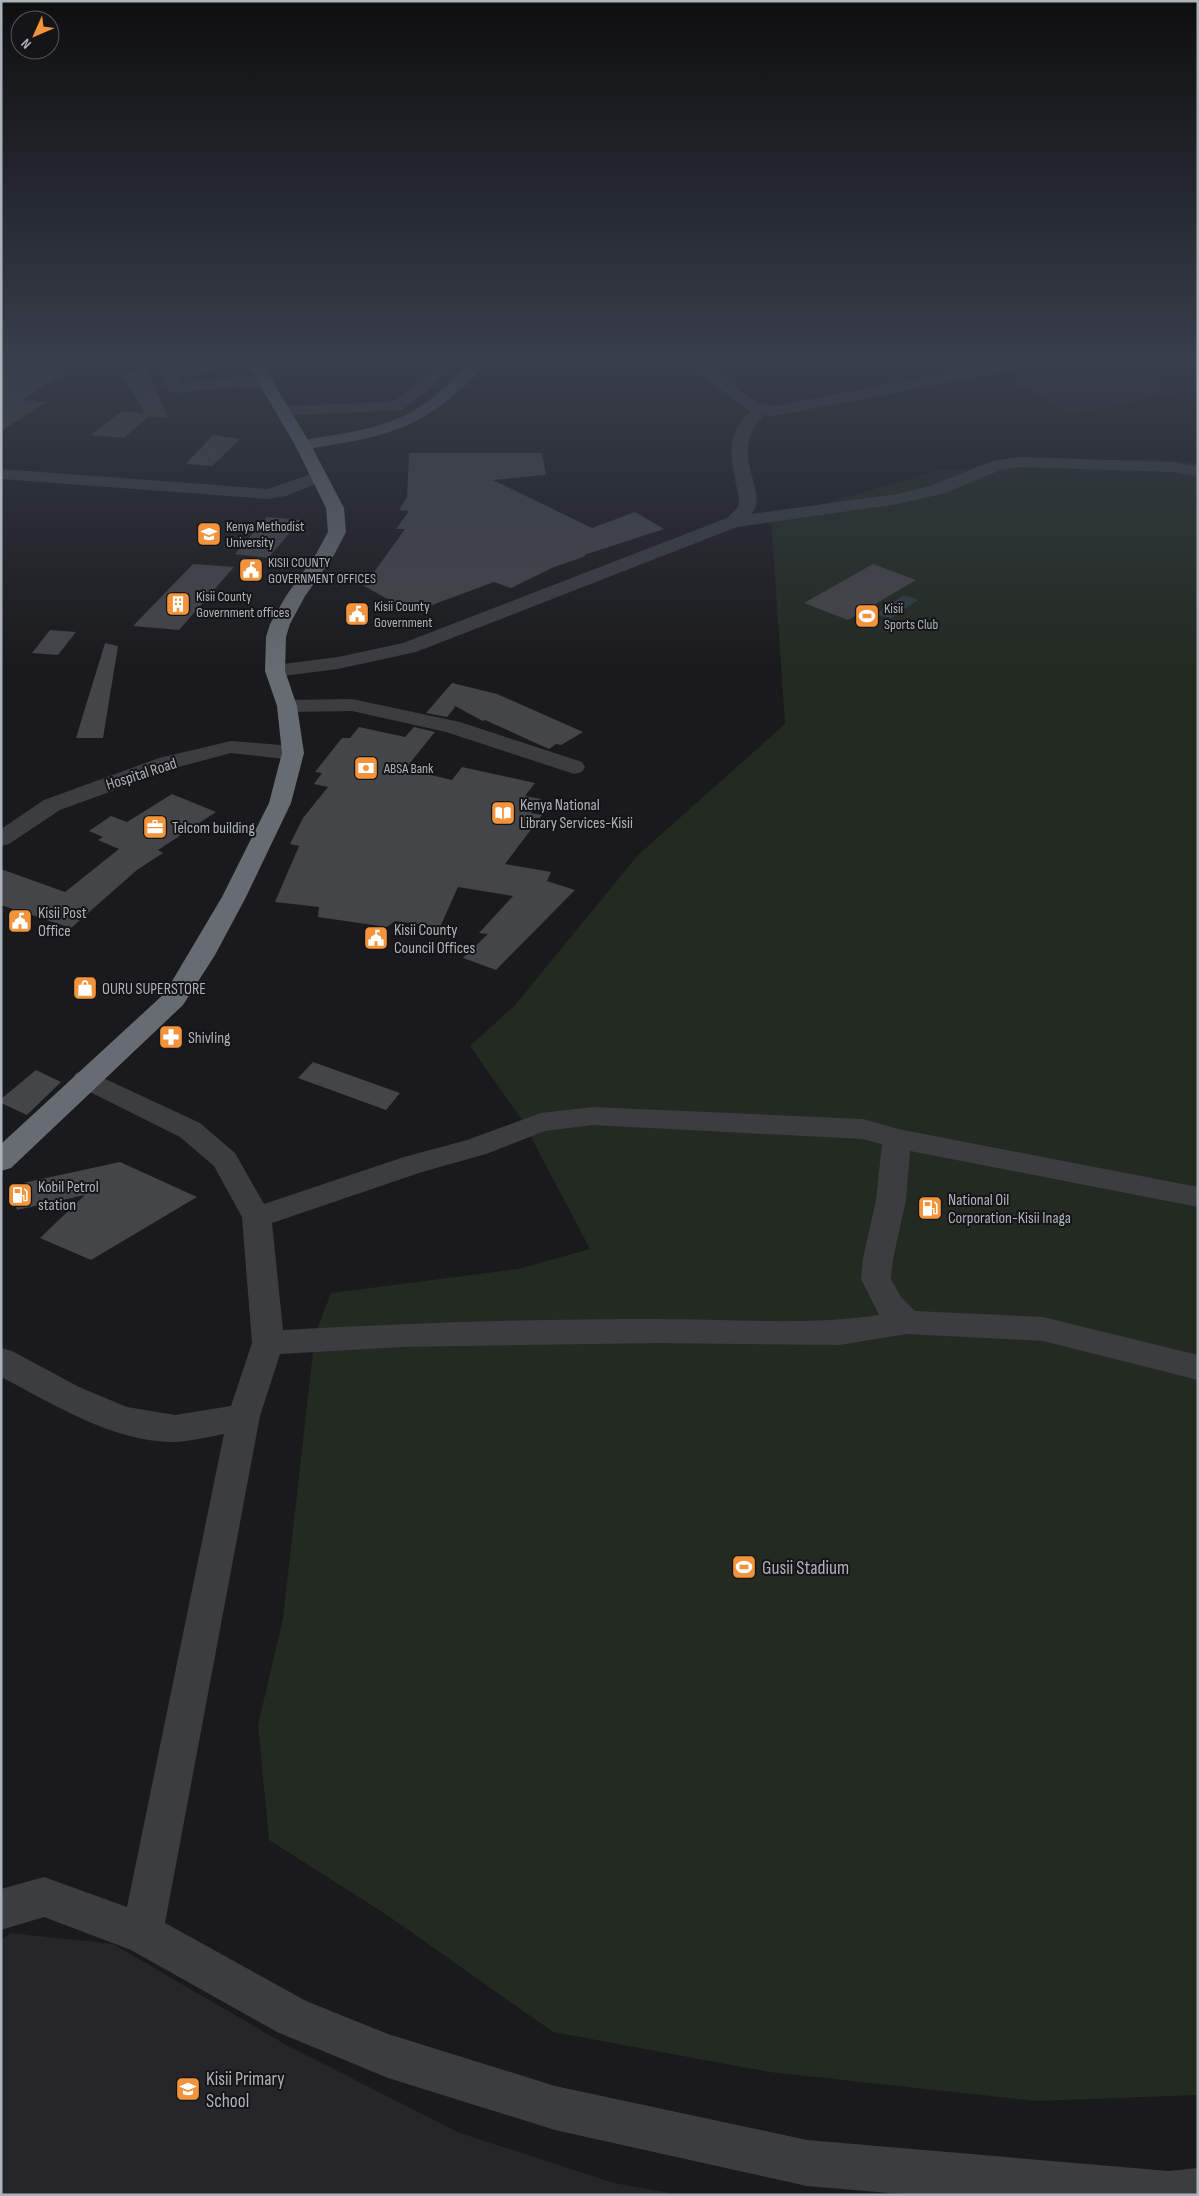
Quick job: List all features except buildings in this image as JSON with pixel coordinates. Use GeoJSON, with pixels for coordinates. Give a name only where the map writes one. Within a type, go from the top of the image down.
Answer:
{"type":"FeatureCollection","features":[{"type":"Feature","properties":{"kind":"highway"},"geometry":{"type":"LineString","coordinates":[[1,1161],[86,1079],[174,999],[202,955],[280,803],[293,752],[288,706],[275,671],[276,637],[280,624],[296,596],[325,555],[337,532],[335,508],[311,462]]}},
{"type":"Feature","properties":{"kind":"street"},"geometry":{"type":"LineString","coordinates":[[733,522],[747,508],[748,501],[741,462]]}},
{"type":"Feature","properties":{"kind":"street"},"geometry":{"type":"LineString","coordinates":[[275,671],[347,661],[408,648],[733,522],[898,499],[936,490],[998,466],[1017,462]]}},
{"type":"Feature","properties":{"kind":"street"},"geometry":{"type":"LineString","coordinates":[[1080,462],[1171,467],[1198,471]]}},
{"type":"Feature","properties":{"kind":"street"},"geometry":{"type":"LineString","coordinates":[[1,474],[268,494],[280,492],[317,477]]}},
{"type":"Feature","properties":{"kind":"street"},"geometry":{"type":"LineString","coordinates":[[288,706],[352,705],[452,727],[574,767]]}},
{"type":"Feature","properties":{"kind":"street","name":"Hospital Road"},"geometry":{"type":"LineString","coordinates":[[1,839],[52,805],[167,763],[231,747],[293,752]]}},
{"type":"Feature","properties":{"kind":"street"},"geometry":{"type":"LineString","coordinates":[[86,1079],[190,1130],[225,1160],[258,1217],[268,1343],[244,1416],[142,1933]]}},
{"type":"Feature","properties":{"kind":"street"},"geometry":{"type":"LineString","coordinates":[[258,1217],[414,1164],[476,1147],[541,1122],[593,1116],[863,1129],[897,1139],[1198,1197]]}},
{"type":"Feature","properties":{"kind":"street"},"geometry":{"type":"LineString","coordinates":[[897,1139],[890,1200],[878,1259],[876,1279],[889,1305],[907,1322]]}},
{"type":"Feature","properties":{"kind":"street"},"geometry":{"type":"LineString","coordinates":[[268,1343],[402,1335],[657,1331],[839,1333],[907,1322],[1043,1329],[1198,1368]]}},
{"type":"Feature","properties":{"kind":"street"},"geometry":{"type":"LineString","coordinates":[[5,1370],[106,1414],[165,1428],[194,1426],[244,1416]]}},
{"type":"Feature","properties":{"kind":"street"},"geometry":{"type":"LineString","coordinates":[[1,1910],[44,1897],[142,1933],[292,2017],[388,2056],[555,2108],[807,2163],[1169,2194],[1198,2191]]}},
{"type":"Feature","properties":{"kind":"shaded area","name":"Gusii Stadium"},"geometry":{"type":"Polygon","coordinates":[[[1080,462],[1198,463],[1198,2095],[1036,2101],[769,2072],[553,2032],[387,1915],[269,1840],[258,1725],[283,1618],[315,1334],[331,1293],[518,1269],[590,1249],[522,1120],[470,1046],[515,1005],[638,855],[785,724],[771,519],[940,470],[1080,462]]]}},
{"type":"Feature","properties":{"kind":"shaded area"},"geometry":{"type":"Polygon","coordinates":[[[904,595],[918,600],[890,619],[876,614],[904,595]]]}},
{"type":"Feature","properties":{"kind":"shaded area","name":"Kisii Primary School"},"geometry":{"type":"Polygon","coordinates":[[[10,1933],[113,1944],[288,2046],[460,2133],[614,2183],[681,2195],[1,2195],[1,1941],[10,1933]]]}},
{"type":"Feature","properties":{"kind":"place","name":"Kenya Methodist University"},"geometry":{"type":"Point","coordinates":[209,534]}},
{"type":"Feature","properties":{"kind":"place","name":"KISII COUNTY GOVERNMENT OFFICES"},"geometry":{"type":"Point","coordinates":[251,570]}},
{"type":"Feature","properties":{"kind":"place","name":"Kisii County Government offices"},"geometry":{"type":"Point","coordinates":[178,604]}},
{"type":"Feature","properties":{"kind":"place","name":"Kisii County Government"},"geometry":{"type":"Point","coordinates":[357,614]}},
{"type":"Feature","properties":{"kind":"place","name":"Kisii Sports Club"},"geometry":{"type":"Point","coordinates":[867,616]}},
{"type":"Feature","properties":{"kind":"place","name":"ABSA Bank"},"geometry":{"type":"Point","coordinates":[366,768]}},
{"type":"Feature","properties":{"kind":"place","name":"Kenya National Library Services-Kisii"},"geometry":{"type":"Point","coordinates":[503,813]}},
{"type":"Feature","properties":{"kind":"place","name":"Telcom building"},"geometry":{"type":"Point","coordinates":[155,827]}},
{"type":"Feature","properties":{"kind":"place","name":"Kisii Post Office"},"geometry":{"type":"Point","coordinates":[20,921]}},
{"type":"Feature","properties":{"kind":"place","name":"Kisii County Council Offices"},"geometry":{"type":"Point","coordinates":[376,938]}},
{"type":"Feature","properties":{"kind":"place","name":"OURU SUPERSTORE"},"geometry":{"type":"Point","coordinates":[85,988]}},
{"type":"Feature","properties":{"kind":"place","name":"Shivling"},"geometry":{"type":"Point","coordinates":[171,1037]}},
{"type":"Feature","properties":{"kind":"place","name":"Kobil Petrol station"},"geometry":{"type":"Point","coordinates":[20,1195]}},
{"type":"Feature","properties":{"kind":"place","name":"National Oil Corporation-Kisii Inaga"},"geometry":{"type":"Point","coordinates":[930,1208]}},
{"type":"Feature","properties":{"kind":"place","name":"Gusii Stadium"},"geometry":{"type":"Point","coordinates":[744,1567]}},
{"type":"Feature","properties":{"kind":"place","name":"Kisii Primary School"},"geometry":{"type":"Point","coordinates":[188,2089]}}]}
